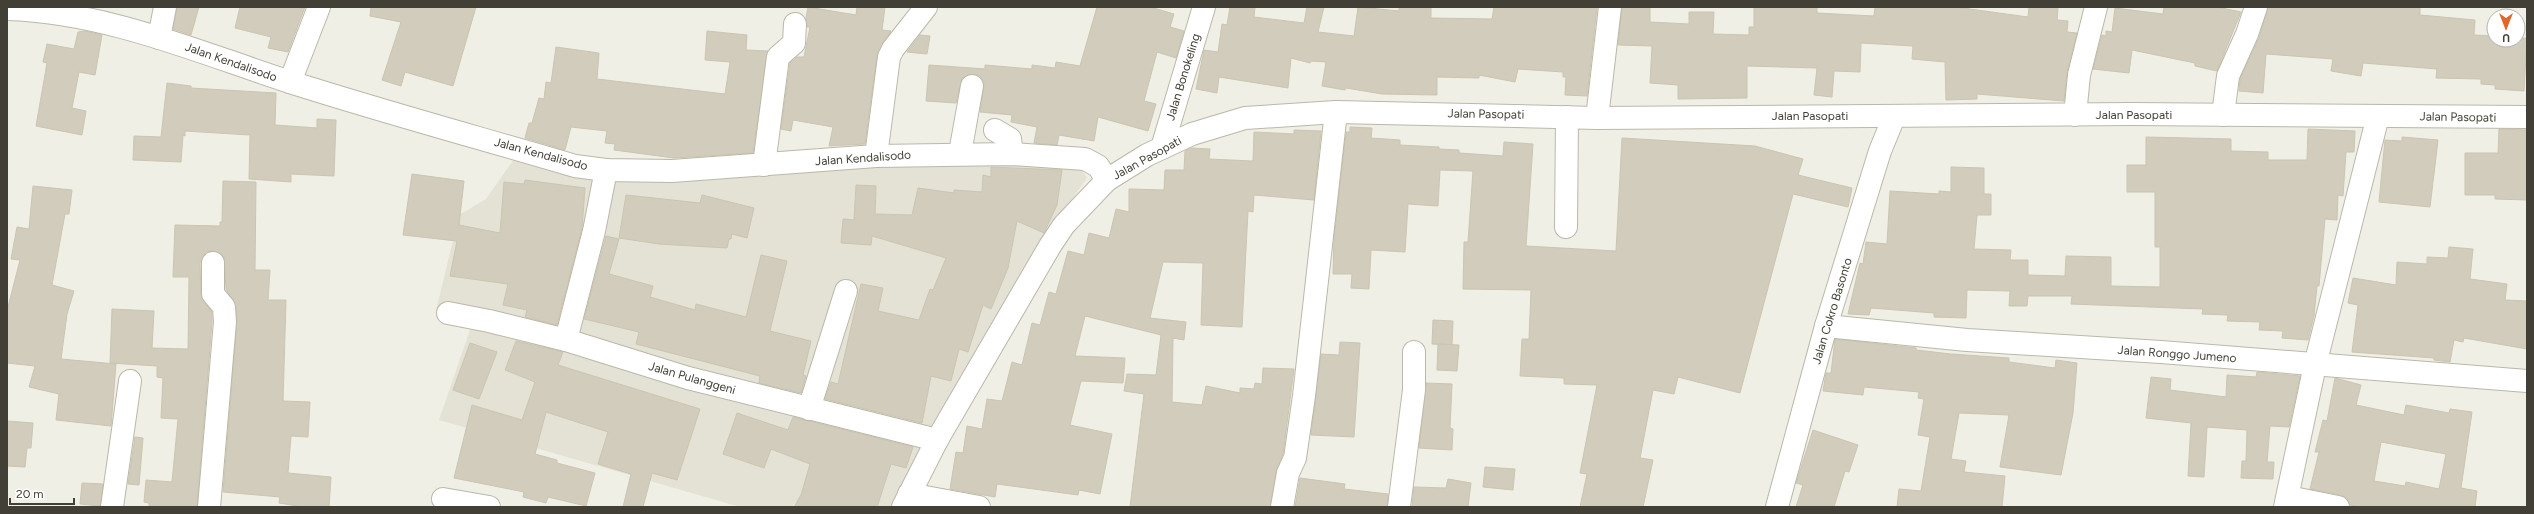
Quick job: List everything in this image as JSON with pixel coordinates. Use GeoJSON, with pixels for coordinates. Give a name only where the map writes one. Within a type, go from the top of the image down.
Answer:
{"type":"FeatureCollection","features":[{"type":"Feature","properties":{"kind":"street"},"geometry":{"type":"LineString","coordinates":[[159,38],[165,7]]}},
{"type":"Feature","properties":{"kind":"street"},"geometry":{"type":"LineString","coordinates":[[290,82],[319,7]]}},
{"type":"Feature","properties":{"kind":"street"},"geometry":{"type":"LineString","coordinates":[[876,156],[890,57],[893,49],[926,7]]}},
{"type":"Feature","properties":{"kind":"street","name":"Jalan Bonokeling"},"geometry":{"type":"LineString","coordinates":[[1162,148],[1204,7]]}},
{"type":"Feature","properties":{"kind":"street"},"geometry":{"type":"LineString","coordinates":[[1597,118],[1610,7]]}},
{"type":"Feature","properties":{"kind":"street"},"geometry":{"type":"LineString","coordinates":[[2075,115],[2079,75],[2096,7]]}},
{"type":"Feature","properties":{"kind":"street"},"geometry":{"type":"LineString","coordinates":[[2223,115],[2228,76],[2247,34],[2256,7]]}},
{"type":"Feature","properties":{"kind":"street","name":"Jalan Kendalisodo"},"geometry":{"type":"LineString","coordinates":[[7,9],[51,10],[110,24],[159,38],[290,82],[575,166],[606,170],[672,171],[876,156],[960,153],[1012,154],[1085,159],[1098,166],[1107,180]]}},
{"type":"Feature","properties":{"kind":"street"},"geometry":{"type":"LineString","coordinates":[[764,165],[778,57],[794,43],[795,24]]}},
{"type":"Feature","properties":{"kind":"street"},"geometry":{"type":"LineString","coordinates":[[960,153],[972,86]]}},
{"type":"Feature","properties":{"kind":"street"},"geometry":{"type":"LineString","coordinates":[[1282,507],[1288,473],[1296,458],[1336,112]]}},
{"type":"Feature","properties":{"kind":"street","name":"Jalan Pasopati"},"geometry":{"type":"LineString","coordinates":[[906,501],[937,440],[1050,246],[1064,225],[1107,180],[1162,148],[1192,134],[1245,118],[1336,112],[1597,118],[2075,115],[2527,117]]}},
{"type":"Feature","properties":{"kind":"street"},"geometry":{"type":"LineString","coordinates":[[2338,507],[2287,502],[2315,365],[2378,116]]}},
{"type":"Feature","properties":{"kind":"street"},"geometry":{"type":"LineString","coordinates":[[1566,227],[1567,117]]}},
{"type":"Feature","properties":{"kind":"street","name":"Jalan Cokro Basonto"},"geometry":{"type":"LineString","coordinates":[[1777,507],[1826,326],[1880,151],[1894,117]]}},
{"type":"Feature","properties":{"kind":"street"},"geometry":{"type":"LineString","coordinates":[[995,130],[1010,139],[1012,154]]}},
{"type":"Feature","properties":{"kind":"street"},"geometry":{"type":"LineString","coordinates":[[566,340],[594,231],[606,170]]}},
{"type":"Feature","properties":{"kind":"street"},"geometry":{"type":"LineString","coordinates":[[209,507],[225,322],[224,307],[213,294],[214,263]]}},
{"type":"Feature","properties":{"kind":"street"},"geometry":{"type":"LineString","coordinates":[[809,409],[846,291]]}},
{"type":"Feature","properties":{"kind":"street","name":"Jalan Pulanggeni"},"geometry":{"type":"LineString","coordinates":[[448,313],[489,321],[566,340],[688,378],[937,440]]}},
{"type":"Feature","properties":{"kind":"street","name":"Jalan Ronggo Jumeno"},"geometry":{"type":"LineString","coordinates":[[1826,326],[1967,340],[2161,352],[2527,381]]}},
{"type":"Feature","properties":{"kind":"street"},"geometry":{"type":"LineString","coordinates":[[1399,507],[1414,390],[1414,352]]}},
{"type":"Feature","properties":{"kind":"street"},"geometry":{"type":"LineString","coordinates":[[112,507],[130,381]]}},
{"type":"Feature","properties":{"kind":"street"},"geometry":{"type":"LineString","coordinates":[[443,499],[489,507]]}},
{"type":"Feature","properties":{"kind":"street"},"geometry":{"type":"LineString","coordinates":[[906,501],[979,507]]}},
{"type":"Feature","properties":{"kind":"shaded area"},"geometry":{"type":"Polygon","coordinates":[[[519,152],[642,179],[977,160],[1076,161],[1087,178],[1029,261],[891,507],[804,507],[795,503],[792,507],[740,507],[439,420],[472,324],[436,311],[459,215],[486,199],[519,152]]]}},
{"type":"Feature","properties":{"kind":"building"},"geometry":{"type":"Polygon","coordinates":[[[177,7],[199,7],[191,35],[173,29],[177,7]]]}},
{"type":"Feature","properties":{"kind":"building"},"geometry":{"type":"Polygon","coordinates":[[[240,7],[305,7],[288,52],[268,48],[271,37],[235,28],[240,7]]]}},
{"type":"Feature","properties":{"kind":"building"},"geometry":{"type":"Polygon","coordinates":[[[371,7],[476,7],[453,86],[405,72],[401,86],[382,80],[401,22],[370,16],[371,7]]]}},
{"type":"Feature","properties":{"kind":"building"},"geometry":{"type":"Polygon","coordinates":[[[808,7],[856,15],[857,7],[885,7],[882,30],[891,31],[877,55],[865,144],[829,146],[833,127],[793,120],[791,131],[781,129],[790,63],[797,57],[804,57],[810,27],[807,27],[806,18],[808,7]]]}},
{"type":"Feature","properties":{"kind":"building"},"geometry":{"type":"Polygon","coordinates":[[[1097,7],[1150,7],[1174,14],[1170,27],[1184,31],[1176,58],[1157,52],[1144,101],[1156,104],[1148,131],[1098,117],[1094,141],[1059,135],[1057,145],[1034,143],[1037,127],[1011,122],[1012,115],[980,112],[984,82],[980,76],[974,74],[962,78],[956,103],[926,101],[929,65],[985,69],[985,65],[1032,69],[1032,65],[1055,68],[1056,62],[1080,66],[1097,7]]]}},
{"type":"Feature","properties":{"kind":"building"},"geometry":{"type":"Polygon","coordinates":[[[1230,7],[1255,7],[1254,17],[1304,23],[1307,7],[1324,7],[1318,32],[1354,36],[1358,7],[1399,11],[1399,7],[1431,7],[1431,18],[1492,19],[1494,7],[1597,7],[1587,96],[1565,95],[1566,77],[1563,77],[1563,72],[1518,69],[1515,82],[1479,75],[1479,78],[1437,77],[1437,95],[1382,94],[1346,88],[1345,90],[1322,86],[1326,62],[1311,61],[1310,63],[1291,58],[1288,88],[1219,77],[1217,93],[1196,89],[1204,50],[1218,52],[1222,24],[1227,25],[1230,7]]]}},
{"type":"Feature","properties":{"kind":"building"},"geometry":{"type":"Polygon","coordinates":[[[1622,7],[1650,7],[1650,22],[1689,24],[1689,12],[1714,12],[1713,34],[1749,35],[1749,27],[1754,27],[1754,7],[1817,7],[1817,13],[1874,16],[1875,7],[1955,7],[2028,17],[2029,7],[2058,7],[2057,20],[2068,21],[2067,32],[2077,33],[2067,72],[2064,101],[1977,94],[1977,99],[1946,100],[1945,62],[1912,59],[1913,46],[1861,43],[1860,72],[1834,71],[1832,97],[1814,95],[1817,68],[1747,66],[1747,98],[1678,99],[1678,85],[1650,83],[1652,46],[1618,45],[1622,7]]]}},
{"type":"Feature","properties":{"kind":"building"},"geometry":{"type":"Polygon","coordinates":[[[2164,7],[2217,7],[2241,12],[2217,71],[2195,66],[2195,63],[2132,50],[2129,73],[2093,69],[2102,35],[2106,36],[2106,31],[2112,32],[2115,8],[2163,14],[2164,7]]]}},
{"type":"Feature","properties":{"kind":"building"},"geometry":{"type":"Polygon","coordinates":[[[2268,7],[2420,7],[2420,15],[2475,20],[2474,35],[2486,36],[2486,48],[2526,48],[2527,38],[2524,91],[2495,89],[2495,85],[2481,84],[2481,79],[2436,78],[2437,69],[2363,63],[2361,76],[2331,71],[2333,59],[2266,54],[2263,93],[2239,91],[2240,79],[2259,38],[2268,7]]]}},
{"type":"Feature","properties":{"kind":"building"},"geometry":{"type":"Polygon","coordinates":[[[85,31],[102,35],[95,75],[79,72],[72,108],[86,111],[82,135],[36,126],[47,63],[43,62],[47,44],[74,49],[78,32],[85,31]]]}},
{"type":"Feature","properties":{"kind":"building"},"geometry":{"type":"Polygon","coordinates":[[[707,31],[747,35],[746,50],[768,51],[753,153],[674,158],[614,150],[615,144],[605,143],[607,131],[571,127],[565,150],[525,138],[529,123],[532,123],[539,98],[544,99],[546,82],[551,83],[556,47],[599,53],[597,79],[725,94],[730,62],[705,60],[707,31]]]}},
{"type":"Feature","properties":{"kind":"building"},"geometry":{"type":"Polygon","coordinates":[[[920,35],[930,36],[927,54],[907,52],[920,35]]]}},
{"type":"Feature","properties":{"kind":"building"},"geometry":{"type":"Polygon","coordinates":[[[167,83],[191,86],[191,88],[276,93],[275,125],[317,128],[317,119],[336,120],[334,176],[291,174],[291,182],[249,179],[250,135],[185,131],[185,136],[183,135],[181,162],[133,160],[134,136],[161,137],[167,83]]]}},
{"type":"Feature","properties":{"kind":"building"},"geometry":{"type":"Polygon","coordinates":[[[1350,127],[1372,128],[1371,138],[1400,140],[1400,145],[1439,147],[1439,149],[1459,150],[1459,153],[1503,156],[1504,142],[1533,144],[1526,246],[1616,251],[1622,138],[1755,146],[1803,159],[1798,175],[1852,188],[1848,207],[1793,194],[1740,393],[1678,377],[1674,394],[1653,390],[1640,458],[1653,460],[1643,507],[1580,507],[1587,474],[1580,473],[1597,385],[1564,384],[1564,378],[1520,376],[1522,339],[1529,339],[1531,290],[1463,289],[1464,242],[1468,242],[1473,171],[1440,170],[1438,206],[1408,204],[1405,252],[1371,250],[1369,289],[1351,288],[1352,274],[1333,274],[1334,238],[1346,132],[1350,132],[1350,127]]]}},
{"type":"Feature","properties":{"kind":"building"},"geometry":{"type":"Polygon","coordinates":[[[2308,129],[2355,131],[2354,152],[2346,152],[2343,196],[2338,195],[2337,220],[2325,219],[2319,286],[2317,286],[2314,316],[2308,340],[2282,338],[2283,331],[2259,330],[2260,322],[2227,321],[2228,315],[2202,314],[2203,309],[2071,304],[2072,296],[2028,296],[2027,306],[2009,306],[2010,291],[1967,290],[1966,318],[1934,317],[1934,313],[1871,308],[1869,315],[1848,314],[1860,263],[1863,264],[1866,242],[1887,244],[1890,191],[1939,194],[1939,191],[1951,192],[1951,167],[1984,168],[1984,194],[1991,194],[1991,215],[1977,215],[1974,249],[2011,250],[2010,260],[2028,260],[2028,275],[2065,276],[2066,256],[2111,257],[2111,286],[2160,287],[2160,247],[2155,247],[2155,192],[2127,192],[2127,165],[2146,165],[2146,137],[2231,139],[2231,151],[2268,152],[2268,160],[2307,160],[2308,129]]]}},
{"type":"Feature","properties":{"kind":"building"},"geometry":{"type":"Polygon","coordinates":[[[2499,129],[2527,130],[2527,200],[2495,199],[2495,195],[2465,195],[2465,153],[2498,153],[2499,129]]]}},
{"type":"Feature","properties":{"kind":"building"},"geometry":{"type":"Polygon","coordinates":[[[1294,130],[1321,131],[1314,200],[1254,195],[1253,212],[1248,211],[1242,327],[1201,325],[1203,263],[1163,262],[1150,318],[1186,322],[1184,340],[1173,338],[1172,402],[1202,405],[1206,386],[1240,393],[1240,388],[1254,389],[1255,383],[1262,384],[1263,368],[1294,369],[1283,454],[1276,471],[1270,507],[1130,507],[1144,394],[1124,391],[1127,374],[1156,375],[1161,335],[1085,316],[1075,356],[1125,358],[1123,383],[1081,381],[1070,425],[1112,434],[1100,494],[1079,490],[1078,495],[997,484],[995,497],[950,489],[956,452],[963,453],[967,426],[982,429],[987,399],[1002,401],[1012,362],[1022,365],[1032,323],[1040,325],[1049,292],[1056,294],[1068,251],[1084,255],[1089,233],[1109,238],[1116,209],[1129,212],[1129,189],[1164,190],[1165,170],[1184,170],[1185,151],[1191,148],[1210,149],[1209,159],[1253,161],[1254,132],[1294,134],[1294,130]]]}},
{"type":"Feature","properties":{"kind":"building"},"geometry":{"type":"Polygon","coordinates":[[[2402,137],[2438,140],[2430,207],[2379,202],[2385,140],[2402,141],[2402,137]]]}},
{"type":"Feature","properties":{"kind":"building"},"geometry":{"type":"Polygon","coordinates":[[[991,167],[1062,170],[1057,205],[1044,233],[1017,221],[1008,268],[991,309],[983,305],[968,352],[959,349],[951,381],[931,376],[922,423],[825,399],[831,382],[838,384],[861,284],[883,288],[878,311],[919,320],[930,289],[933,290],[946,258],[872,236],[871,245],[841,243],[843,219],[854,220],[856,185],[876,186],[875,214],[912,215],[918,188],[954,193],[954,190],[982,192],[983,175],[991,177],[991,167]]]}},
{"type":"Feature","properties":{"kind":"building"},"geometry":{"type":"Polygon","coordinates":[[[412,174],[464,181],[459,225],[500,233],[504,182],[524,184],[525,180],[585,188],[582,228],[557,325],[525,317],[527,310],[503,305],[508,284],[450,276],[457,241],[403,235],[412,174]]]}},
{"type":"Feature","properties":{"kind":"building"},"geometry":{"type":"Polygon","coordinates":[[[223,181],[256,182],[255,270],[270,270],[268,300],[286,300],[283,401],[310,402],[308,437],[291,436],[288,473],[331,477],[329,507],[304,507],[279,503],[280,497],[223,492],[237,321],[236,306],[226,289],[224,257],[213,251],[206,252],[200,263],[201,295],[212,312],[212,322],[197,507],[149,507],[149,503],[144,502],[146,480],[172,482],[178,419],[161,418],[163,378],[157,377],[157,366],[110,363],[112,309],[154,311],[152,348],[188,349],[189,277],[173,277],[175,225],[220,226],[220,222],[222,222],[223,181]]]}},
{"type":"Feature","properties":{"kind":"building"},"geometry":{"type":"Polygon","coordinates":[[[33,186],[72,190],[69,214],[65,214],[52,285],[74,291],[67,314],[61,359],[116,364],[111,426],[56,420],[59,394],[29,387],[35,366],[7,363],[7,311],[20,260],[11,259],[17,227],[29,229],[33,186]]]}},
{"type":"Feature","properties":{"kind":"building"},"geometry":{"type":"Polygon","coordinates":[[[626,195],[700,203],[702,195],[754,208],[747,238],[732,234],[727,248],[659,244],[619,238],[626,195]]]}},
{"type":"Feature","properties":{"kind":"building"},"geometry":{"type":"Polygon","coordinates":[[[606,236],[619,239],[609,274],[653,286],[650,297],[695,310],[696,304],[746,317],[761,255],[787,261],[770,331],[811,341],[803,375],[806,376],[801,393],[759,383],[760,376],[636,344],[639,332],[584,319],[606,236]]]}},
{"type":"Feature","properties":{"kind":"building"},"geometry":{"type":"Polygon","coordinates":[[[2449,247],[2473,249],[2470,279],[2507,284],[2505,300],[2527,301],[2527,349],[2464,338],[2463,342],[2454,340],[2450,362],[2434,360],[2434,358],[2352,352],[2358,305],[2348,303],[2353,278],[2396,285],[2397,262],[2427,264],[2427,257],[2448,258],[2449,247]]]}},
{"type":"Feature","properties":{"kind":"building"},"geometry":{"type":"Polygon","coordinates":[[[1433,320],[1453,321],[1452,345],[1432,344],[1433,320]]]}},
{"type":"Feature","properties":{"kind":"building"},"geometry":{"type":"Polygon","coordinates":[[[1835,339],[1916,348],[1916,350],[1951,354],[2009,358],[2009,362],[2055,368],[2056,360],[2077,363],[2073,413],[2061,475],[2000,467],[2009,415],[1959,413],[1951,459],[1966,461],[1964,472],[2005,476],[2002,507],[1897,507],[1899,489],[1921,491],[1930,437],[1918,435],[1924,399],[1918,398],[1919,392],[1864,387],[1863,395],[1823,391],[1826,373],[1831,373],[1835,339]]]}},
{"type":"Feature","properties":{"kind":"building"},"geometry":{"type":"Polygon","coordinates":[[[516,341],[563,352],[558,365],[700,409],[677,480],[652,473],[643,507],[623,507],[631,474],[598,464],[608,432],[546,412],[535,454],[557,460],[557,463],[595,473],[586,506],[548,497],[546,503],[523,497],[524,492],[454,478],[472,405],[522,420],[535,382],[505,370],[516,341]]]}},
{"type":"Feature","properties":{"kind":"building"},"geometry":{"type":"Polygon","coordinates":[[[1340,342],[1360,343],[1354,437],[1311,435],[1321,354],[1339,355],[1340,342]]]}},
{"type":"Feature","properties":{"kind":"building"},"geometry":{"type":"Polygon","coordinates":[[[470,343],[497,352],[479,399],[453,390],[470,343]]]}},
{"type":"Feature","properties":{"kind":"building"},"geometry":{"type":"Polygon","coordinates":[[[1438,344],[1459,345],[1457,371],[1437,370],[1438,344]]]}},
{"type":"Feature","properties":{"kind":"building"},"geometry":{"type":"Polygon","coordinates":[[[2257,372],[2300,376],[2289,427],[2270,426],[2267,462],[2274,462],[2273,479],[2241,478],[2242,461],[2246,461],[2247,430],[2207,427],[2204,477],[2188,476],[2191,423],[2146,418],[2151,377],[2171,379],[2170,390],[2226,397],[2227,375],[2256,377],[2257,372]]]}},
{"type":"Feature","properties":{"kind":"building"},"geometry":{"type":"Polygon","coordinates":[[[2335,378],[2361,385],[2356,405],[2404,415],[2406,405],[2449,413],[2450,409],[2472,412],[2461,488],[2477,491],[2475,507],[2359,507],[2350,505],[2347,498],[2341,495],[2310,489],[2319,452],[2315,452],[2323,420],[2327,421],[2335,378]],[[2381,442],[2374,481],[2405,486],[2406,482],[2439,489],[2446,454],[2381,442]]]}},
{"type":"Feature","properties":{"kind":"building"},"geometry":{"type":"Polygon","coordinates":[[[1426,383],[1452,384],[1450,428],[1453,429],[1452,450],[1419,448],[1426,383]]]}},
{"type":"Feature","properties":{"kind":"building"},"geometry":{"type":"Polygon","coordinates":[[[737,413],[788,430],[793,417],[913,447],[906,468],[891,464],[877,507],[794,507],[801,495],[810,464],[771,449],[764,468],[723,454],[737,413]]]}},
{"type":"Feature","properties":{"kind":"building"},"geometry":{"type":"Polygon","coordinates":[[[7,421],[33,423],[31,448],[27,448],[25,467],[7,466],[7,421]]]}},
{"type":"Feature","properties":{"kind":"building"},"geometry":{"type":"Polygon","coordinates":[[[1813,430],[1858,445],[1849,472],[1845,471],[1834,507],[1796,507],[1803,485],[1796,483],[1813,430]]]}},
{"type":"Feature","properties":{"kind":"building"},"geometry":{"type":"Polygon","coordinates":[[[135,437],[143,438],[139,485],[128,484],[135,437]]]}},
{"type":"Feature","properties":{"kind":"building"},"geometry":{"type":"Polygon","coordinates":[[[1485,467],[1515,469],[1513,490],[1483,487],[1485,467]]]}},
{"type":"Feature","properties":{"kind":"building"},"geometry":{"type":"Polygon","coordinates":[[[1300,478],[1345,484],[1344,489],[1388,494],[1387,507],[1295,507],[1300,478]]]}},
{"type":"Feature","properties":{"kind":"building"},"geometry":{"type":"Polygon","coordinates":[[[1448,479],[1471,483],[1468,507],[1412,507],[1414,487],[1446,488],[1448,479]]]}},
{"type":"Feature","properties":{"kind":"building"},"geometry":{"type":"Polygon","coordinates":[[[82,483],[103,484],[100,506],[80,504],[82,483]]]}}]}
